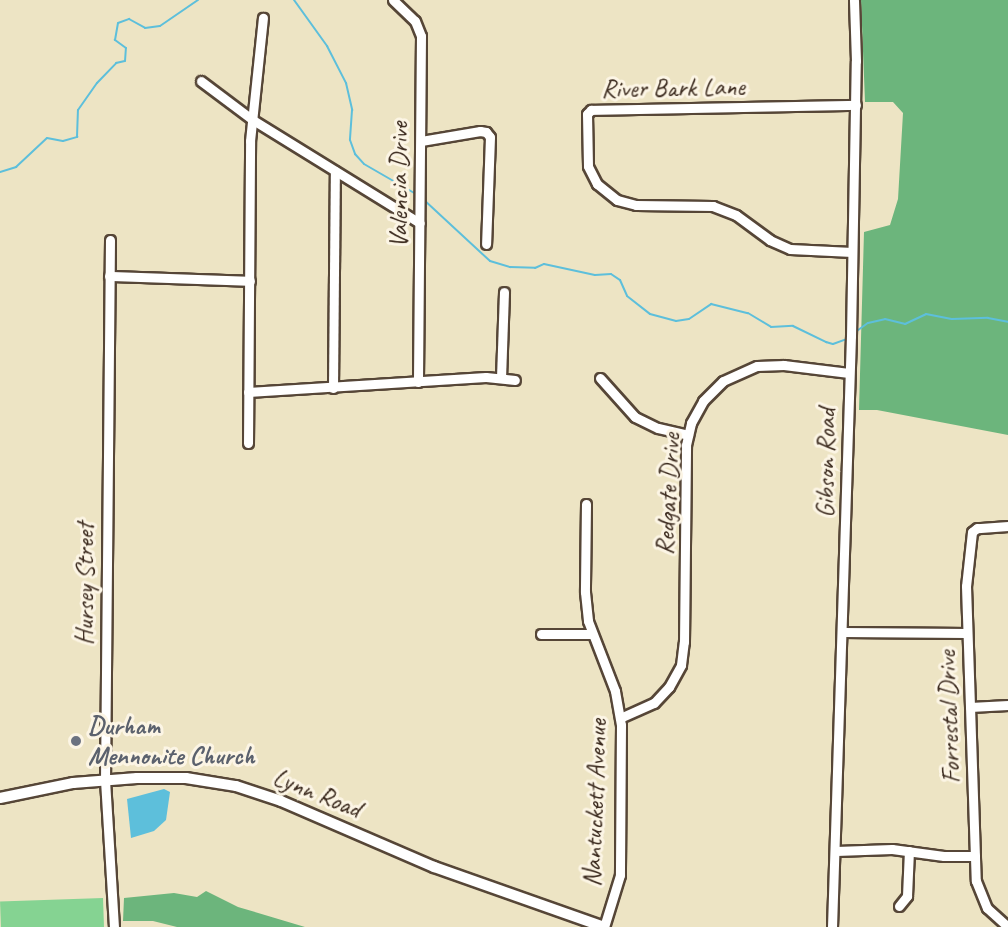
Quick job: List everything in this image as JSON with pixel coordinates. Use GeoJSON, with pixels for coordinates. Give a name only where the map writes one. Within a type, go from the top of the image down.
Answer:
{"type":"FeatureCollection","features":[{"type":"Feature","properties":{"kind":"street","name":"Valencia Drive"},"geometry":{"type":"LineString","coordinates":[[393,0],[415,21],[421,36],[418,382]]}},
{"type":"Feature","properties":{"kind":"street","name":"Gibson Road"},"geometry":{"type":"LineString","coordinates":[[832,927],[843,633],[856,105],[854,0]]}},
{"type":"Feature","properties":{"kind":"street"},"geometry":{"type":"LineString","coordinates":[[248,443],[250,141],[263,18]]}},
{"type":"Feature","properties":{"kind":"street"},"geometry":{"type":"LineString","coordinates":[[201,81],[253,120],[420,223]]}},
{"type":"Feature","properties":{"kind":"street","name":"River Bark Lane"},"geometry":{"type":"LineString","coordinates":[[852,252],[790,249],[770,240],[736,215],[713,206],[636,205],[617,200],[597,184],[588,166],[587,114],[591,110],[856,105]]}},
{"type":"Feature","properties":{"kind":"street"},"geometry":{"type":"LineString","coordinates":[[421,141],[480,131],[486,132],[490,137],[486,244]]}},
{"type":"Feature","properties":{"kind":"street"},"geometry":{"type":"LineString","coordinates":[[333,388],[335,171]]}},
{"type":"Feature","properties":{"kind":"street","name":"Hursey Street"},"geometry":{"type":"LineString","coordinates":[[110,240],[105,780],[114,927]]}},
{"type":"Feature","properties":{"kind":"street"},"geometry":{"type":"LineString","coordinates":[[109,276],[250,281]]}},
{"type":"Feature","properties":{"kind":"street"},"geometry":{"type":"LineString","coordinates":[[501,378],[504,292]]}},
{"type":"Feature","properties":{"kind":"street","name":"Redgate Drive"},"geometry":{"type":"LineString","coordinates":[[620,718],[643,710],[662,696],[676,677],[682,659],[688,435],[696,413],[713,390],[744,370],[770,365],[849,373]]}},
{"type":"Feature","properties":{"kind":"street"},"geometry":{"type":"LineString","coordinates":[[248,392],[501,378],[515,380]]}},
{"type":"Feature","properties":{"kind":"street"},"geometry":{"type":"LineString","coordinates":[[600,378],[635,417],[658,428],[688,435]]}},
{"type":"Feature","properties":{"kind":"street","name":"Nantuckett Avenue"},"geometry":{"type":"LineString","coordinates":[[586,504],[585,604],[591,634],[615,691],[620,718],[620,875],[604,927]]}},
{"type":"Feature","properties":{"kind":"street","name":"Forrestal Drive"},"geometry":{"type":"LineString","coordinates":[[1008,526],[977,528],[972,532],[967,565],[967,633],[976,881],[981,898],[991,913],[1008,927]]}},
{"type":"Feature","properties":{"kind":"street"},"geometry":{"type":"LineString","coordinates":[[843,633],[967,633]]}},
{"type":"Feature","properties":{"kind":"street"},"geometry":{"type":"LineString","coordinates":[[542,634],[591,634]]}},
{"type":"Feature","properties":{"kind":"street"},"geometry":{"type":"LineString","coordinates":[[970,707],[1008,705]]}},
{"type":"Feature","properties":{"kind":"street","name":"Lynn Road"},"geometry":{"type":"LineString","coordinates":[[0,798],[45,788],[105,780],[186,778],[247,789],[281,801],[434,867],[604,927]]}},
{"type":"Feature","properties":{"kind":"street"},"geometry":{"type":"LineString","coordinates":[[836,851],[892,849],[944,856],[975,856]]}},
{"type":"Feature","properties":{"kind":"street"},"geometry":{"type":"LineString","coordinates":[[899,906],[907,896],[909,851]]}},
{"type":"Feature","properties":{"kind":"green space"},"geometry":{"type":"Polygon","coordinates":[[[861,0],[1008,0],[1008,435],[877,410],[859,410],[864,232],[890,225],[898,199],[903,113],[893,102],[865,102],[861,0]]]}},
{"type":"Feature","properties":{"kind":"green space"},"geometry":{"type":"Polygon","coordinates":[[[206,891],[238,907],[305,927],[177,927],[153,921],[123,921],[124,898],[174,893],[197,897],[206,891]]]}},
{"type":"Feature","properties":{"kind":"green space"},"geometry":{"type":"Polygon","coordinates":[[[103,898],[104,927],[1,927],[0,902],[103,898]]]}},
{"type":"Feature","properties":{"kind":"water"},"geometry":{"type":"Polygon","coordinates":[[[164,789],[170,792],[166,820],[154,831],[131,838],[127,799],[164,789]]]}},
{"type":"Feature","properties":{"kind":"waterway"},"geometry":{"type":"LineString","coordinates":[[0,172],[16,167],[47,138],[63,141],[77,137],[78,110],[97,83],[116,63],[125,61],[126,48],[115,40],[118,23],[129,19],[145,28],[160,26],[198,0]]}},
{"type":"Feature","properties":{"kind":"waterway"},"geometry":{"type":"LineString","coordinates":[[294,0],[327,46],[346,83],[352,110],[350,140],[355,154],[364,164],[416,194]]}},
{"type":"Feature","properties":{"kind":"waterway"},"geometry":{"type":"LineString","coordinates":[[423,199],[490,261],[510,267],[535,268],[544,264],[595,275],[611,274],[620,280],[627,296],[650,314],[676,321],[689,319],[711,304],[748,313],[771,327],[793,326],[833,344],[847,339]]}},
{"type":"Feature","properties":{"kind":"waterway"},"geometry":{"type":"LineString","coordinates":[[854,333],[868,323],[885,319],[905,324],[926,314],[952,319],[988,318],[1008,322]]}},
{"type":"Feature","properties":{"kind":"place","name":"Durham Mennonite Church"},"geometry":{"type":"Point","coordinates":[76,741]}}]}
